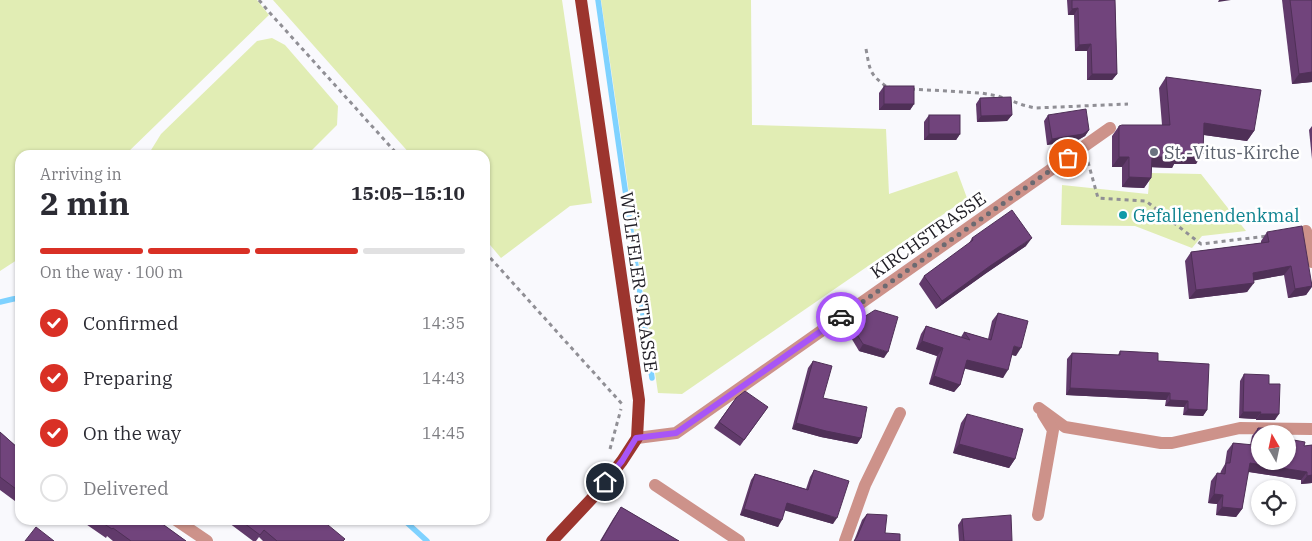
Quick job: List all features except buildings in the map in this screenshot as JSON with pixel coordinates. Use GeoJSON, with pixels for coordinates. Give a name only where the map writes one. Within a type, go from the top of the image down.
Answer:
{"type":"FeatureCollection","features":[{"type":"Feature","properties":{"kind":"main road","name":"WÜLFELER STRASSE"},"geometry":{"type":"LineString","coordinates":[[552,541],[597,493],[622,461],[636,438],[639,400],[581,0]]}},
{"type":"Feature","properties":{"kind":"street","name":"KIRCHSTRASSE"},"geometry":{"type":"LineString","coordinates":[[636,438],[676,433],[1110,128]]}},
{"type":"Feature","properties":{"kind":"street"},"geometry":{"type":"LineString","coordinates":[[1306,231],[1312,261]]}},
{"type":"Feature","properties":{"kind":"street"},"geometry":{"type":"LineString","coordinates":[[1038,515],[1053,430],[1039,408],[1065,427],[1161,443],[1172,443],[1240,428],[1312,429]]}},
{"type":"Feature","properties":{"kind":"street"},"geometry":{"type":"LineString","coordinates":[[845,541],[865,485],[900,412]]}},
{"type":"Feature","properties":{"kind":"street"},"geometry":{"type":"LineString","coordinates":[[655,485],[739,541]]}},
{"type":"Feature","properties":{"kind":"street"},"geometry":{"type":"LineString","coordinates":[[183,525],[207,541]]}},
{"type":"Feature","properties":{"kind":"path"},"geometry":{"type":"LineString","coordinates":[[259,0],[393,150]]}},
{"type":"Feature","properties":{"kind":"path"},"geometry":{"type":"LineString","coordinates":[[866,49],[870,69],[875,78],[887,87],[897,88]]}},
{"type":"Feature","properties":{"kind":"path"},"geometry":{"type":"LineString","coordinates":[[906,88],[990,94],[1023,106],[1035,108],[1128,104]]}},
{"type":"Feature","properties":{"kind":"path"},"geometry":{"type":"LineString","coordinates":[[1084,147],[1098,198],[1146,202],[1201,244],[1268,236]]}},
{"type":"Feature","properties":{"kind":"path"},"geometry":{"type":"LineString","coordinates":[[490,258],[622,404]]}},
{"type":"Feature","properties":{"kind":"green space"},"geometry":{"type":"Polygon","coordinates":[[[0,0],[257,0],[269,15],[130,150],[15,150],[15,261],[0,271],[0,0]]]}},
{"type":"Feature","properties":{"kind":"green space"},"geometry":{"type":"Polygon","coordinates":[[[273,0],[562,0],[592,203],[570,206],[501,258],[490,245],[490,150],[407,150],[273,0]]]}},
{"type":"Feature","properties":{"kind":"green space"},"geometry":{"type":"Polygon","coordinates":[[[601,0],[751,0],[752,125],[886,129],[889,194],[957,171],[967,198],[682,394],[658,393],[601,0]]]}},
{"type":"Feature","properties":{"kind":"green space"},"geometry":{"type":"Polygon","coordinates":[[[272,38],[285,45],[338,106],[337,125],[312,150],[151,150],[161,134],[257,41],[272,38]]]}},
{"type":"Feature","properties":{"kind":"green space"},"geometry":{"type":"Polygon","coordinates":[[[1150,173],[1201,174],[1246,231],[1202,236],[1192,248],[1135,226],[1061,225],[1062,185],[1148,194],[1150,173]]]}},
{"type":"Feature","properties":{"kind":"waterway"},"geometry":{"type":"LineString","coordinates":[[598,0],[652,378]]}},
{"type":"Feature","properties":{"kind":"waterway"},"geometry":{"type":"LineString","coordinates":[[0,302],[15,299]]}},
{"type":"Feature","properties":{"kind":"waterway"},"geometry":{"type":"LineString","coordinates":[[409,525],[427,541]]}},
{"type":"Feature","properties":{"kind":"way so far"},"geometry":{"type":"LineString","coordinates":[[841,317],[1068,158]]}},
{"type":"Feature","properties":{"kind":"place","name":"St.-Vitus-Kirche"},"geometry":{"type":"Point","coordinates":[1154,152]}},
{"type":"Feature","properties":{"kind":"place","name":"Gefallenendenkmal"},"geometry":{"type":"Point","coordinates":[1123,215]}},
{"type":"Feature","properties":{"kind":"route"},"geometry":{"type":"LineString","coordinates":[[605,482],[622,461],[636,438],[676,433],[841,317]]}}]}
